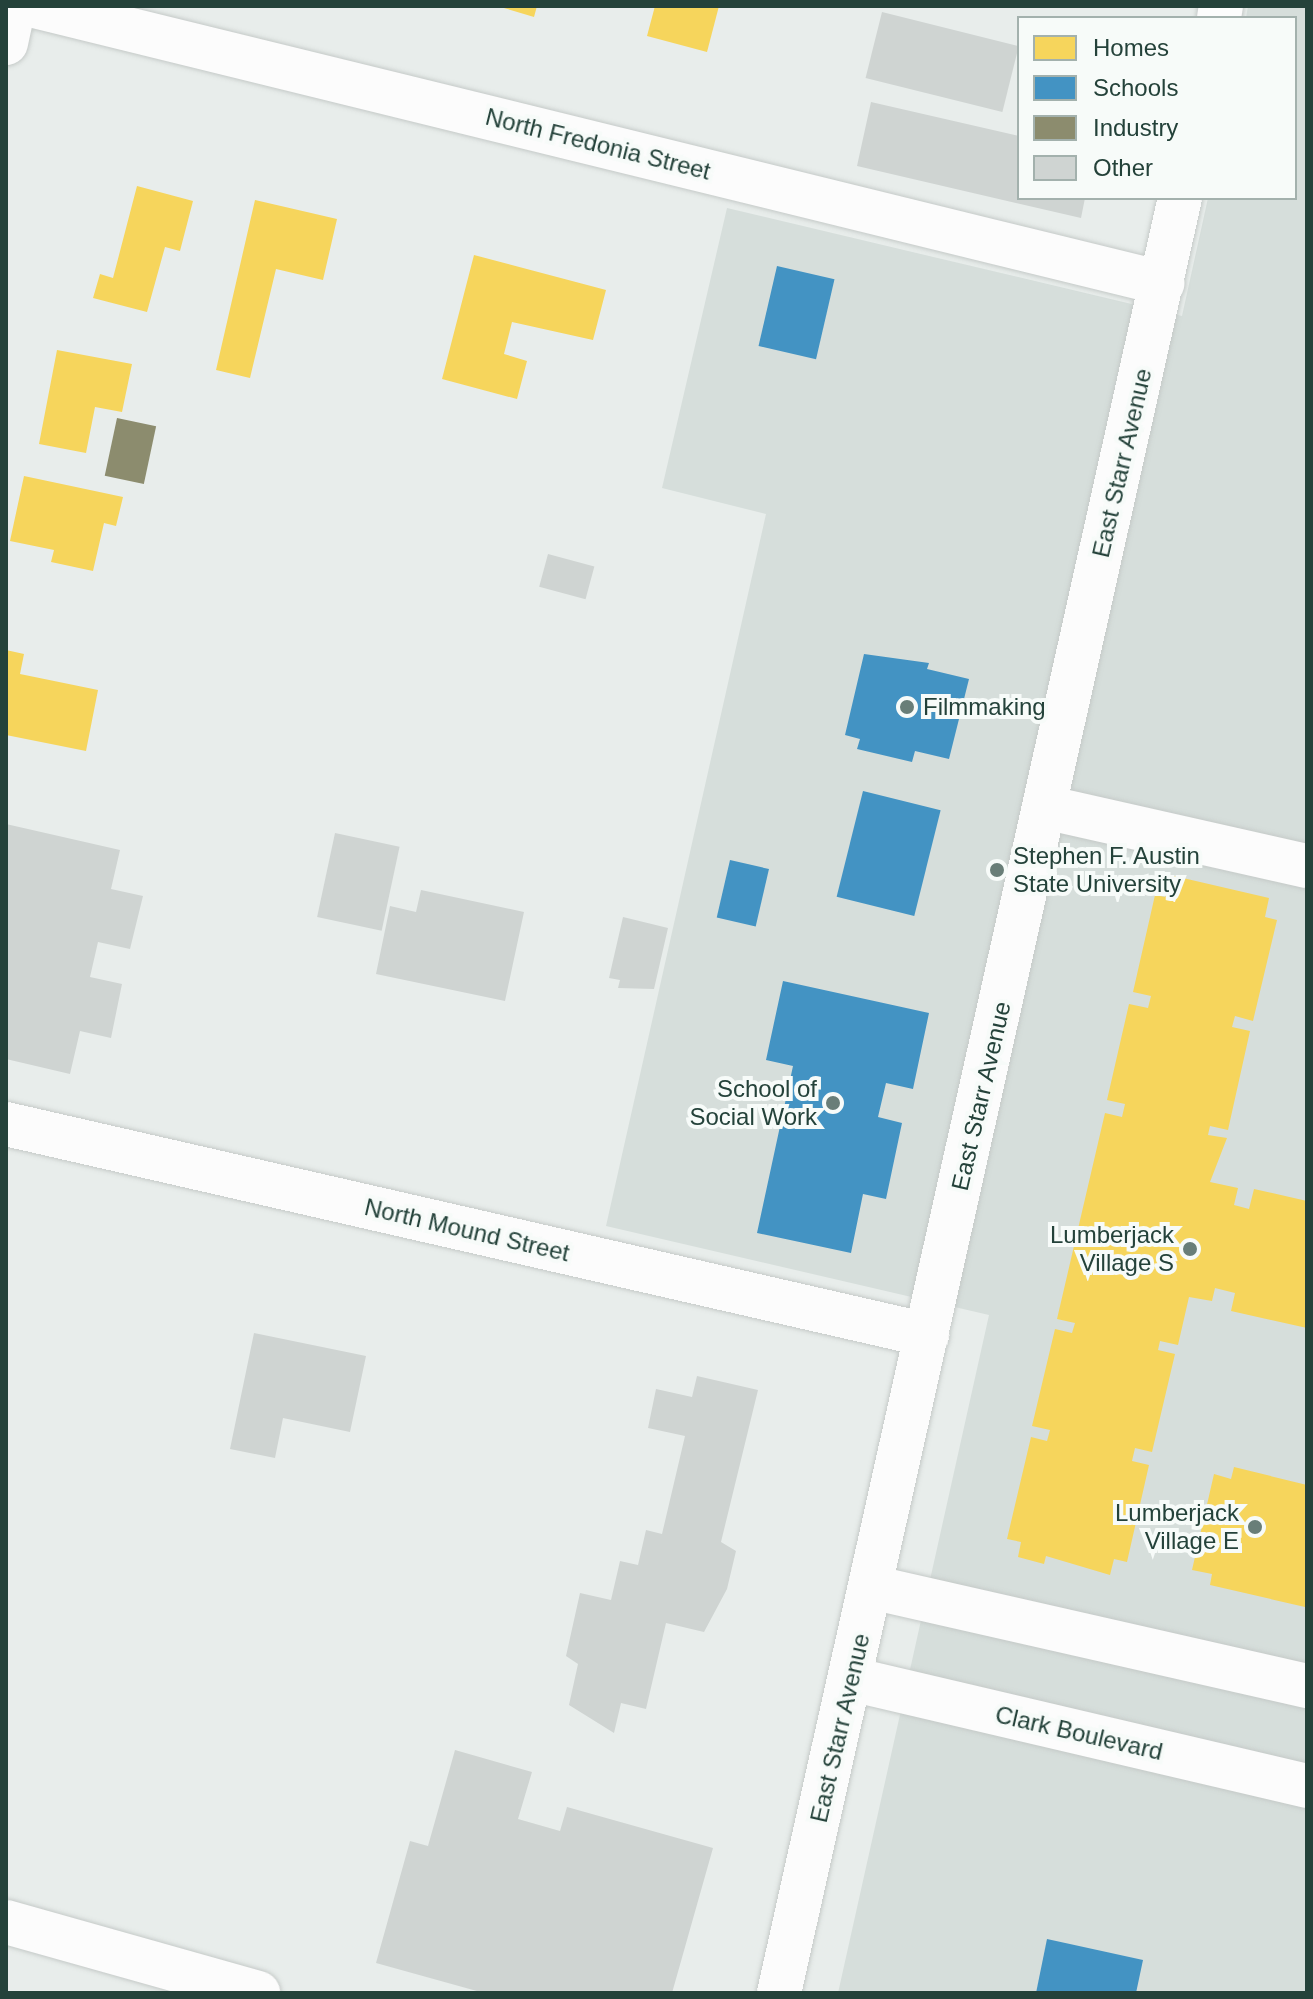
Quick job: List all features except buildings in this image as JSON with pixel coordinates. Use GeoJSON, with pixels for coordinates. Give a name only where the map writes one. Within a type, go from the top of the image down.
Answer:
{"type":"FeatureCollection","features":[{"type":"Feature","properties":{"kind":"street"},"geometry":{"type":"LineString","coordinates":[[6,43],[14,6]]}},
{"type":"Feature","properties":{"kind":"street","name":"North Fredonia Street"},"geometry":{"type":"LineString","coordinates":[[34,6],[1162,283]]}},
{"type":"Feature","properties":{"kind":"street","name":"East Starr Avenue"},"geometry":{"type":"LineString","coordinates":[[779,1993],[1180,200]]}},
{"type":"Feature","properties":{"kind":"street"},"geometry":{"type":"LineString","coordinates":[[1045,807],[1307,866]]}},
{"type":"Feature","properties":{"kind":"street","name":"North Mound Street"},"geometry":{"type":"LineString","coordinates":[[6,1124],[927,1335]]}},
{"type":"Feature","properties":{"kind":"street"},"geometry":{"type":"LineString","coordinates":[[871,1587],[1307,1686]]}},
{"type":"Feature","properties":{"kind":"street","name":"Clark Boulevard"},"geometry":{"type":"LineString","coordinates":[[851,1679],[1307,1786]]}},
{"type":"Feature","properties":{"kind":"street"},"geometry":{"type":"LineString","coordinates":[[6,1922],[258,1993]]}},
{"type":"Feature","properties":{"kind":"shaded area","name":"Stephen F. Austin State University"},"geometry":{"type":"Polygon","coordinates":[[[1248,6],[1307,6],[1307,1993],[838,1993],[989,1315],[606,1226],[766,514],[662,488],[727,208],[1182,316],[1208,200],[1297,200],[1297,16],[1246,16],[1248,6]]]}},
{"type":"Feature","properties":{"kind":"place","name":"Filmmaking"},"geometry":{"type":"Point","coordinates":[907,707]}},
{"type":"Feature","properties":{"kind":"place","name":"Stephen F. Austin State University"},"geometry":{"type":"Point","coordinates":[997,870]}},
{"type":"Feature","properties":{"kind":"place","name":"School of Social Work"},"geometry":{"type":"Point","coordinates":[833,1103]}},
{"type":"Feature","properties":{"kind":"place","name":"Lumberjack Village S"},"geometry":{"type":"Point","coordinates":[1190,1249]}},
{"type":"Feature","properties":{"kind":"place","name":"Lumberjack Village E"},"geometry":{"type":"Point","coordinates":[1255,1527]}}]}
